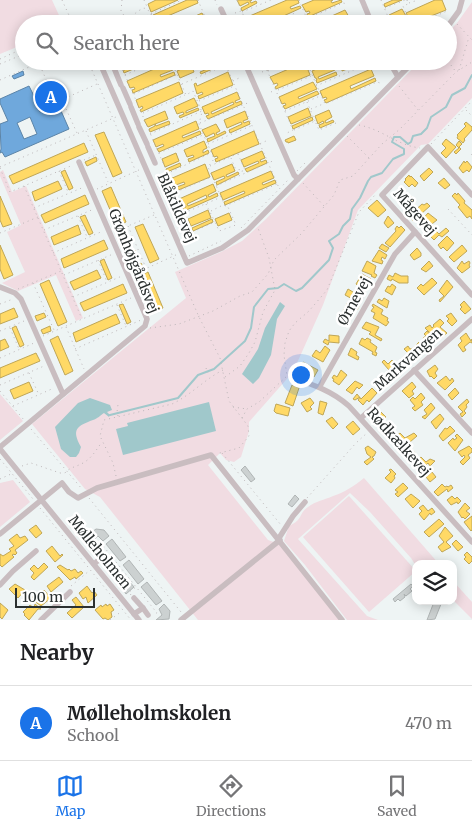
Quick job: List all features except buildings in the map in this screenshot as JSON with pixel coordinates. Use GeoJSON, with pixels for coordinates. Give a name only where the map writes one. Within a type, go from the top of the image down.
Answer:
{"type":"FeatureCollection","features":[{"type":"Feature","properties":{"kind":"street"},"geometry":{"type":"LineString","coordinates":[[362,0],[368,15]]}},
{"type":"Feature","properties":{"kind":"street"},"geometry":{"type":"LineString","coordinates":[[456,15],[462,0]]}},
{"type":"Feature","properties":{"kind":"street"},"geometry":{"type":"LineString","coordinates":[[221,9],[224,15]]}},
{"type":"Feature","properties":{"kind":"street","name":"Blåkildevej"},"geometry":{"type":"LineString","coordinates":[[103,70],[187,263],[234,242],[406,70]]}},
{"type":"Feature","properties":{"kind":"street"},"geometry":{"type":"LineString","coordinates":[[106,78],[112,70]]}},
{"type":"Feature","properties":{"kind":"street"},"geometry":{"type":"LineString","coordinates":[[116,70],[155,163]]}},
{"type":"Feature","properties":{"kind":"street"},"geometry":{"type":"LineString","coordinates":[[248,70],[294,174],[298,179]]}},
{"type":"Feature","properties":{"kind":"street"},"geometry":{"type":"LineString","coordinates":[[393,70],[397,79]]}},
{"type":"Feature","properties":{"kind":"street"},"geometry":{"type":"LineString","coordinates":[[115,97],[123,88]]}},
{"type":"Feature","properties":{"kind":"street"},"geometry":{"type":"LineString","coordinates":[[123,117],[131,108]]}},
{"type":"Feature","properties":{"kind":"street"},"geometry":{"type":"LineString","coordinates":[[132,137],[140,128]]}},
{"type":"Feature","properties":{"kind":"street"},"geometry":{"type":"LineString","coordinates":[[428,147],[472,196]]}},
{"type":"Feature","properties":{"kind":"street","name":"Mågevej"},"geometry":{"type":"LineString","coordinates":[[428,147],[382,195],[472,295]]}},
{"type":"Feature","properties":{"kind":"street"},"geometry":{"type":"LineString","coordinates":[[140,156],[149,148]]}},
{"type":"Feature","properties":{"kind":"street","name":"Grønhøjgårdsvej"},"geometry":{"type":"LineString","coordinates":[[0,448],[145,326],[146,318],[79,162]]}},
{"type":"Feature","properties":{"kind":"street"},"geometry":{"type":"LineString","coordinates":[[157,195],[166,188],[186,230],[175,235]]}},
{"type":"Feature","properties":{"kind":"street"},"geometry":{"type":"LineString","coordinates":[[166,215],[174,206]]}},
{"type":"Feature","properties":{"kind":"street","name":"Ørnevej"},"geometry":{"type":"LineString","coordinates":[[320,386],[395,254],[415,232]]}},
{"type":"Feature","properties":{"kind":"street"},"geometry":{"type":"LineString","coordinates":[[0,288],[19,296],[63,394]]}},
{"type":"Feature","properties":{"kind":"street","name":"Markvangen"},"geometry":{"type":"LineString","coordinates":[[361,418],[414,370],[471,323]]}},
{"type":"Feature","properties":{"kind":"street"},"geometry":{"type":"LineString","coordinates":[[414,370],[472,434]]}},
{"type":"Feature","properties":{"kind":"street","name":"Rødkælkevej"},"geometry":{"type":"LineString","coordinates":[[293,378],[320,386],[336,395],[372,429],[472,542]]}},
{"type":"Feature","properties":{"kind":"street","name":"Mølleholmen"},"geometry":{"type":"LineString","coordinates":[[0,448],[14,472],[94,564],[132,617],[139,620]]}},
{"type":"Feature","properties":{"kind":"street"},"geometry":{"type":"LineString","coordinates":[[0,534],[62,483],[69,492],[78,498],[97,488],[212,455],[342,620]]}},
{"type":"Feature","properties":{"kind":"street"},"geometry":{"type":"LineString","coordinates":[[183,618],[280,539],[292,516],[305,502]]}},
{"type":"Feature","properties":{"kind":"street"},"geometry":{"type":"LineString","coordinates":[[0,585],[36,551]]}},
{"type":"Feature","properties":{"kind":"street"},"geometry":{"type":"LineString","coordinates":[[96,552],[109,568]]}},
{"type":"Feature","properties":{"kind":"street"},"geometry":{"type":"LineString","coordinates":[[94,564],[101,558]]}},
{"type":"Feature","properties":{"kind":"street"},"geometry":{"type":"LineString","coordinates":[[41,620],[70,592]]}},
{"type":"Feature","properties":{"kind":"street"},"geometry":{"type":"LineString","coordinates":[[134,598],[148,615]]}},
{"type":"Feature","properties":{"kind":"street"},"geometry":{"type":"LineString","coordinates":[[132,617],[143,608]]}},
{"type":"Feature","properties":{"kind":"path"},"geometry":{"type":"LineString","coordinates":[[62,0],[69,15]]}},
{"type":"Feature","properties":{"kind":"path"},"geometry":{"type":"LineString","coordinates":[[122,0],[121,11],[124,15]]}},
{"type":"Feature","properties":{"kind":"path"},"geometry":{"type":"LineString","coordinates":[[144,0],[151,14],[182,0]]}},
{"type":"Feature","properties":{"kind":"path"},"geometry":{"type":"LineString","coordinates":[[198,0],[204,15]]}},
{"type":"Feature","properties":{"kind":"path"},"geometry":{"type":"LineString","coordinates":[[237,0],[244,15]]}},
{"type":"Feature","properties":{"kind":"path"},"geometry":{"type":"LineString","coordinates":[[235,13],[270,0]]}},
{"type":"Feature","properties":{"kind":"path"},"geometry":{"type":"LineString","coordinates":[[299,0],[305,15]]}},
{"type":"Feature","properties":{"kind":"path"},"geometry":{"type":"LineString","coordinates":[[381,0],[388,15]]}},
{"type":"Feature","properties":{"kind":"path"},"geometry":{"type":"LineString","coordinates":[[385,8],[406,0],[408,4]]}},
{"type":"Feature","properties":{"kind":"path"},"geometry":{"type":"LineString","coordinates":[[407,15],[403,6],[418,0]]}},
{"type":"Feature","properties":{"kind":"path"},"geometry":{"type":"LineString","coordinates":[[316,15],[343,3],[348,4]]}},
{"type":"Feature","properties":{"kind":"path"},"geometry":{"type":"LineString","coordinates":[[134,15],[142,9],[148,10]]}},
{"type":"Feature","properties":{"kind":"path"},"geometry":{"type":"LineString","coordinates":[[437,15],[446,11]]}},
{"type":"Feature","properties":{"kind":"path"},"geometry":{"type":"LineString","coordinates":[[457,24],[472,40]]}},
{"type":"Feature","properties":{"kind":"path"},"geometry":{"type":"LineString","coordinates":[[459,70],[469,37]]}},
{"type":"Feature","properties":{"kind":"path"},"geometry":{"type":"LineString","coordinates":[[0,59],[15,52]]}},
{"type":"Feature","properties":{"kind":"path"},"geometry":{"type":"LineString","coordinates":[[0,64],[15,58]]}},
{"type":"Feature","properties":{"kind":"path"},"geometry":{"type":"LineString","coordinates":[[145,326],[149,328],[179,324],[199,317],[240,296],[252,292],[268,274],[274,260],[301,234],[334,195],[340,180],[353,176],[456,72],[472,62]]}},
{"type":"Feature","properties":{"kind":"path"},"geometry":{"type":"LineString","coordinates":[[0,80],[22,70]]}},
{"type":"Feature","properties":{"kind":"path"},"geometry":{"type":"LineString","coordinates":[[42,70],[56,102]]}},
{"type":"Feature","properties":{"kind":"path"},"geometry":{"type":"LineString","coordinates":[[92,70],[199,317],[220,358],[229,400],[248,426],[248,436],[239,448],[212,455]]}},
{"type":"Feature","properties":{"kind":"path"},"geometry":{"type":"LineString","coordinates":[[119,70],[124,75],[133,94],[184,212],[186,230],[215,222]]}},
{"type":"Feature","properties":{"kind":"path"},"geometry":{"type":"LineString","coordinates":[[124,75],[135,70]]}},
{"type":"Feature","properties":{"kind":"path"},"geometry":{"type":"LineString","coordinates":[[175,70],[186,95]]}},
{"type":"Feature","properties":{"kind":"path"},"geometry":{"type":"LineString","coordinates":[[181,84],[214,70]]}},
{"type":"Feature","properties":{"kind":"path"},"geometry":{"type":"LineString","coordinates":[[228,70],[279,189]]}},
{"type":"Feature","properties":{"kind":"path"},"geometry":{"type":"LineString","coordinates":[[262,72],[268,70],[293,130]]}},
{"type":"Feature","properties":{"kind":"path"},"geometry":{"type":"LineString","coordinates":[[310,70],[324,104]]}},
{"type":"Feature","properties":{"kind":"path"},"geometry":{"type":"LineString","coordinates":[[316,86],[355,70]]}},
{"type":"Feature","properties":{"kind":"path"},"geometry":{"type":"LineString","coordinates":[[133,94],[177,75]]}},
{"type":"Feature","properties":{"kind":"path"},"geometry":{"type":"LineString","coordinates":[[271,92],[312,76]]}},
{"type":"Feature","properties":{"kind":"path"},"geometry":{"type":"LineString","coordinates":[[233,81],[239,78]]}},
{"type":"Feature","properties":{"kind":"path"},"geometry":{"type":"LineString","coordinates":[[397,79],[419,110]]}},
{"type":"Feature","properties":{"kind":"path"},"geometry":{"type":"LineString","coordinates":[[310,110],[377,82],[384,84]]}},
{"type":"Feature","properties":{"kind":"path"},"geometry":{"type":"LineString","coordinates":[[41,109],[98,84]]}},
{"type":"Feature","properties":{"kind":"path"},"geometry":{"type":"LineString","coordinates":[[198,101],[235,86]]}},
{"type":"Feature","properties":{"kind":"path"},"geometry":{"type":"LineString","coordinates":[[141,114],[193,91],[202,111],[199,124],[214,159],[208,167]]}},
{"type":"Feature","properties":{"kind":"path"},"geometry":{"type":"LineString","coordinates":[[285,110],[320,96]]}},
{"type":"Feature","properties":{"kind":"path"},"geometry":{"type":"LineString","coordinates":[[62,100],[77,134]]}},
{"type":"Feature","properties":{"kind":"path"},"geometry":{"type":"LineString","coordinates":[[307,101],[319,130],[336,123]]}},
{"type":"Feature","properties":{"kind":"path"},"geometry":{"type":"LineString","coordinates":[[353,123],[373,127],[407,147],[428,147],[472,101]]}},
{"type":"Feature","properties":{"kind":"path"},"geometry":{"type":"LineString","coordinates":[[199,124],[250,102]]}},
{"type":"Feature","properties":{"kind":"path"},"geometry":{"type":"LineString","coordinates":[[465,109],[472,116]]}},
{"type":"Feature","properties":{"kind":"path"},"geometry":{"type":"LineString","coordinates":[[150,134],[202,111]]}},
{"type":"Feature","properties":{"kind":"path"},"geometry":{"type":"LineString","coordinates":[[96,154],[10,192],[0,168],[113,118]]}},
{"type":"Feature","properties":{"kind":"path"},"geometry":{"type":"LineString","coordinates":[[287,132],[315,121]]}},
{"type":"Feature","properties":{"kind":"path"},"geometry":{"type":"LineString","coordinates":[[208,144],[252,126]]}},
{"type":"Feature","properties":{"kind":"path"},"geometry":{"type":"LineString","coordinates":[[86,130],[99,164],[109,183]]}},
{"type":"Feature","properties":{"kind":"path"},"geometry":{"type":"LineString","coordinates":[[343,133],[370,158]]}},
{"type":"Feature","properties":{"kind":"path"},"geometry":{"type":"LineString","coordinates":[[159,153],[203,134]]}},
{"type":"Feature","properties":{"kind":"path"},"geometry":{"type":"LineString","coordinates":[[208,167],[266,141]]}},
{"type":"Feature","properties":{"kind":"path"},"geometry":{"type":"LineString","coordinates":[[162,176],[212,153]]}},
{"type":"Feature","properties":{"kind":"path"},"geometry":{"type":"LineString","coordinates":[[230,157],[235,168],[240,172],[245,170],[238,154]]}},
{"type":"Feature","properties":{"kind":"path"},"geometry":{"type":"LineString","coordinates":[[216,186],[275,160]]}},
{"type":"Feature","properties":{"kind":"path"},"geometry":{"type":"LineString","coordinates":[[92,191],[145,167]]}},
{"type":"Feature","properties":{"kind":"path"},"geometry":{"type":"LineString","coordinates":[[206,203],[219,232],[236,225],[228,207],[225,206],[220,197],[208,167]]}},
{"type":"Feature","properties":{"kind":"path"},"geometry":{"type":"LineString","coordinates":[[59,171],[69,193]]}},
{"type":"Feature","properties":{"kind":"path"},"geometry":{"type":"LineString","coordinates":[[175,192],[212,177]]}},
{"type":"Feature","properties":{"kind":"path"},"geometry":{"type":"LineString","coordinates":[[298,179],[325,206]]}},
{"type":"Feature","properties":{"kind":"path"},"geometry":{"type":"LineString","coordinates":[[34,208],[89,184]]}},
{"type":"Feature","properties":{"kind":"path"},"geometry":{"type":"LineString","coordinates":[[210,211],[277,184]]}},
{"type":"Feature","properties":{"kind":"path"},"geometry":{"type":"LineString","coordinates":[[75,185],[77,190]]}},
{"type":"Feature","properties":{"kind":"path"},"geometry":{"type":"LineString","coordinates":[[24,186],[82,319]]}},
{"type":"Feature","properties":{"kind":"path"},"geometry":{"type":"LineString","coordinates":[[242,418],[247,409],[259,402],[287,376],[284,355],[289,331],[327,290],[359,212],[377,193]]}},
{"type":"Feature","properties":{"kind":"path"},"geometry":{"type":"LineString","coordinates":[[184,212],[220,197]]}},
{"type":"Feature","properties":{"kind":"path"},"geometry":{"type":"LineString","coordinates":[[44,230],[98,207]]}},
{"type":"Feature","properties":{"kind":"path"},"geometry":{"type":"LineString","coordinates":[[448,209],[472,235]]}},
{"type":"Feature","properties":{"kind":"path"},"geometry":{"type":"LineString","coordinates":[[53,252],[96,234],[128,226],[154,214]]}},
{"type":"Feature","properties":{"kind":"path"},"geometry":{"type":"LineString","coordinates":[[78,216],[88,238]]}},
{"type":"Feature","properties":{"kind":"path"},"geometry":{"type":"LineString","coordinates":[[0,233],[38,217]]}},
{"type":"Feature","properties":{"kind":"path"},"geometry":{"type":"LineString","coordinates":[[225,378],[240,366],[249,353],[255,342],[263,312],[275,290],[269,258],[256,222]]}},
{"type":"Feature","properties":{"kind":"path"},"geometry":{"type":"LineString","coordinates":[[128,226],[141,261],[146,268]]}},
{"type":"Feature","properties":{"kind":"path"},"geometry":{"type":"LineString","coordinates":[[95,230],[96,234]]}},
{"type":"Feature","properties":{"kind":"path"},"geometry":{"type":"LineString","coordinates":[[63,275],[118,252]]}},
{"type":"Feature","properties":{"kind":"path"},"geometry":{"type":"LineString","coordinates":[[73,297],[116,278],[173,257]]}},
{"type":"Feature","properties":{"kind":"path"},"geometry":{"type":"LineString","coordinates":[[98,260],[107,282]]}},
{"type":"Feature","properties":{"kind":"path"},"geometry":{"type":"LineString","coordinates":[[12,292],[61,271]]}},
{"type":"Feature","properties":{"kind":"path"},"geometry":{"type":"LineString","coordinates":[[33,283],[49,324],[54,331]]}},
{"type":"Feature","properties":{"kind":"path"},"geometry":{"type":"LineString","coordinates":[[0,304],[19,296]]}},
{"type":"Feature","properties":{"kind":"path"},"geometry":{"type":"LineString","coordinates":[[0,358],[54,331],[136,296]]}},
{"type":"Feature","properties":{"kind":"path"},"geometry":{"type":"LineString","coordinates":[[125,300],[127,305]]}},
{"type":"Feature","properties":{"kind":"path"},"geometry":{"type":"LineString","coordinates":[[117,304],[126,327]]}},
{"type":"Feature","properties":{"kind":"path"},"geometry":{"type":"LineString","coordinates":[[0,331],[18,325],[30,318]]}},
{"type":"Feature","properties":{"kind":"path"},"geometry":{"type":"LineString","coordinates":[[75,349],[146,318]]}},
{"type":"Feature","properties":{"kind":"path"},"geometry":{"type":"LineString","coordinates":[[65,326],[86,375]]}},
{"type":"Feature","properties":{"kind":"path"},"geometry":{"type":"LineString","coordinates":[[9,327],[19,350]]}},
{"type":"Feature","properties":{"kind":"path"},"geometry":{"type":"LineString","coordinates":[[0,385],[50,363]]}},
{"type":"Feature","properties":{"kind":"path"},"geometry":{"type":"LineString","coordinates":[[38,368],[40,372]]}},
{"type":"Feature","properties":{"kind":"path"},"geometry":{"type":"LineString","coordinates":[[206,368],[208,373]]}},
{"type":"Feature","properties":{"kind":"path"},"geometry":{"type":"LineString","coordinates":[[118,482],[113,463],[100,436],[104,420],[172,404],[223,370]]}},
{"type":"Feature","properties":{"kind":"path"},"geometry":{"type":"LineString","coordinates":[[29,372],[39,395]]}},
{"type":"Feature","properties":{"kind":"path"},"geometry":{"type":"LineString","coordinates":[[12,406],[59,386]]}},
{"type":"Feature","properties":{"kind":"path"},"geometry":{"type":"LineString","coordinates":[[0,391],[86,494],[183,618]]}},
{"type":"Feature","properties":{"kind":"path"},"geometry":{"type":"LineString","coordinates":[[118,405],[118,416]]}},
{"type":"Feature","properties":{"kind":"path"},"geometry":{"type":"LineString","coordinates":[[233,406],[247,409]]}},
{"type":"Feature","properties":{"kind":"path"},"geometry":{"type":"LineString","coordinates":[[305,502],[356,443],[372,429]]}},
{"type":"Feature","properties":{"kind":"path"},"geometry":{"type":"LineString","coordinates":[[0,479],[24,464],[32,463],[64,473],[87,461],[102,442]]}},
{"type":"Feature","properties":{"kind":"path"},"geometry":{"type":"LineString","coordinates":[[222,452],[285,530]]}},
{"type":"Feature","properties":{"kind":"path"},"geometry":{"type":"LineString","coordinates":[[0,460],[14,472],[39,502],[122,610],[132,617]]}},
{"type":"Feature","properties":{"kind":"path"},"geometry":{"type":"LineString","coordinates":[[96,552],[92,547],[100,542],[157,613],[151,618],[148,615]]}},
{"type":"Feature","properties":{"kind":"path"},"geometry":{"type":"LineString","coordinates":[[109,568],[118,578],[127,576]]}},
{"type":"Feature","properties":{"kind":"path"},"geometry":{"type":"LineString","coordinates":[[70,592],[71,586],[90,570]]}},
{"type":"Feature","properties":{"kind":"path"},"geometry":{"type":"LineString","coordinates":[[134,598],[129,592],[136,587]]}},
{"type":"Feature","properties":{"kind":"path"},"geometry":{"type":"LineString","coordinates":[[110,620],[122,610]]}},
{"type":"Feature","properties":{"kind":"shaded area"},"geometry":{"type":"Polygon","coordinates":[[[0,0],[52,0],[59,15],[15,15],[15,48],[0,54],[0,0]]]}},
{"type":"Feature","properties":{"kind":"shaded area"},"geometry":{"type":"Polygon","coordinates":[[[472,2],[472,98],[428,144],[421,145],[358,210],[323,305],[293,372],[249,422],[249,431],[241,457],[234,462],[226,460],[220,453],[208,465],[268,540],[282,545],[341,620],[198,620],[100,497],[85,489],[32,424],[186,298],[175,272],[242,241],[266,219],[411,70],[457,70],[457,23],[472,2]]]}},
{"type":"Feature","properties":{"kind":"shaded area"},"geometry":{"type":"Polygon","coordinates":[[[3,170],[12,192],[26,186],[83,318],[76,321],[56,275],[18,291],[2,283],[25,272],[7,232],[21,225],[0,176],[0,172],[3,170]]]}},
{"type":"Feature","properties":{"kind":"shaded area"},"geometry":{"type":"Polygon","coordinates":[[[0,394],[23,421],[0,440],[0,394]]]}},
{"type":"Feature","properties":{"kind":"shaded area"},"geometry":{"type":"Polygon","coordinates":[[[364,478],[436,560],[412,560],[370,512],[350,493],[298,539],[367,616],[378,620],[347,620],[284,541],[289,526],[299,519],[308,507],[353,486],[364,478]]]}},
{"type":"Feature","properties":{"kind":"shaded area"},"geometry":{"type":"Polygon","coordinates":[[[13,480],[30,502],[0,527],[0,483],[13,480]]]}},
{"type":"Feature","properties":{"kind":"shaded area"},"geometry":{"type":"Polygon","coordinates":[[[349,496],[412,567],[412,574],[369,612],[303,537],[349,496]]]}},
{"type":"Feature","properties":{"kind":"shaded area"},"geometry":{"type":"Polygon","coordinates":[[[457,585],[472,602],[472,619],[457,604],[457,585]]]}},
{"type":"Feature","properties":{"kind":"water"},"geometry":{"type":"Polygon","coordinates":[[[280,302],[285,306],[277,319],[271,355],[259,378],[253,384],[242,374],[258,349],[265,328],[280,302]]]}},
{"type":"Feature","properties":{"kind":"water"},"geometry":{"type":"Polygon","coordinates":[[[90,398],[110,405],[112,410],[107,412],[110,415],[109,417],[104,413],[77,429],[76,436],[81,447],[76,457],[70,457],[61,449],[55,427],[78,403],[90,398]]]}},
{"type":"Feature","properties":{"kind":"water"},"geometry":{"type":"Polygon","coordinates":[[[209,402],[216,431],[123,455],[116,429],[128,426],[127,423],[209,402]]]}},
{"type":"Feature","properties":{"kind":"waterway"},"geometry":{"type":"LineString","coordinates":[[110,415],[178,398],[198,375],[214,369],[245,341],[251,328],[254,307],[268,289],[278,288],[284,284],[296,291],[302,288],[329,260],[333,248],[329,241],[339,234],[343,226],[350,219],[352,209],[371,177],[382,173],[393,159],[404,154],[404,149],[392,142],[394,137],[400,137],[408,144],[411,142],[413,136],[421,134],[427,128],[431,117],[446,107],[452,95],[465,88],[472,75]]}},
{"type":"Feature","properties":{"kind":"place","name":"Mølleholmskolen"},"geometry":{"type":"Point","coordinates":[51,97]}}]}
